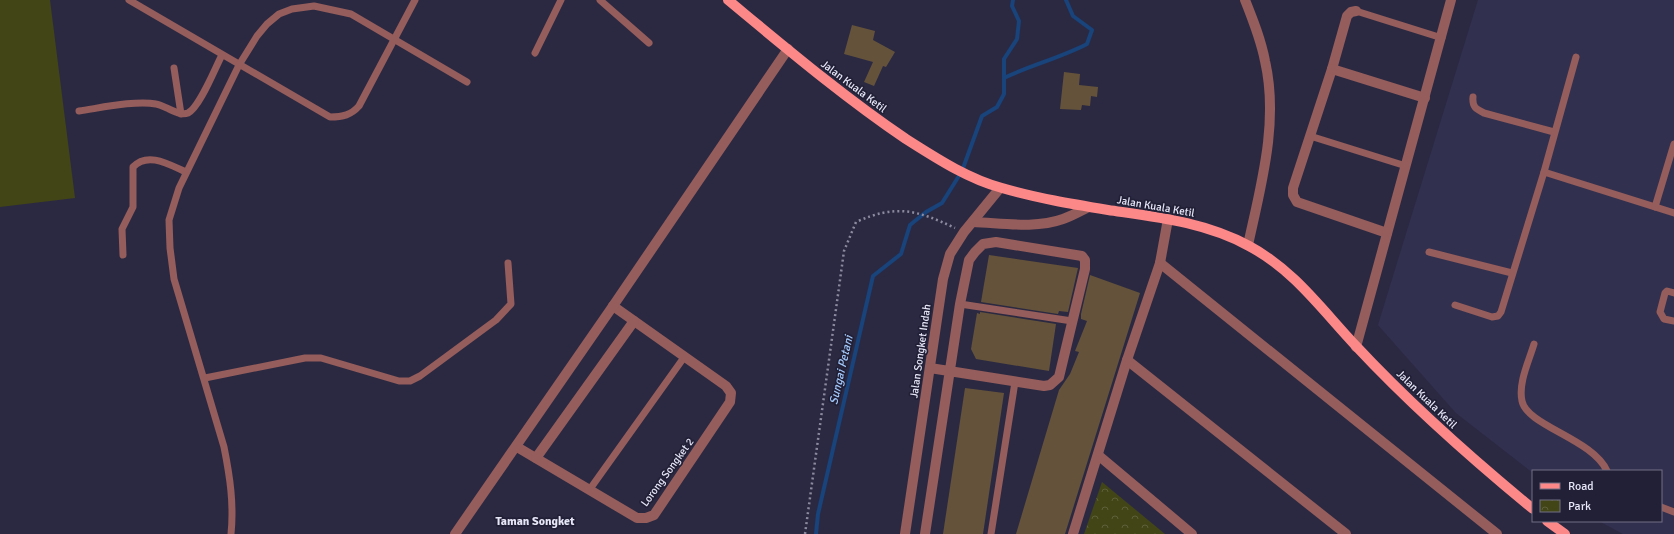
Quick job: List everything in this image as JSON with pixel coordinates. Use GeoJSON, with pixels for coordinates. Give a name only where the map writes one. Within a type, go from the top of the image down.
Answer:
{"type":"FeatureCollection","features":[{"type":"Feature","properties":{"kind":"main road","name":"Jalan Kuala Ketil"},"geometry":{"type":"LineString","coordinates":[[728,0],[879,120],[947,164],[1000,188],[1089,207],[1205,226],[1248,245],[1286,271],[1310,294],[1356,347],[1448,436],[1532,508]]}},
{"type":"Feature","properties":{"kind":"main road"},"geometry":{"type":"LineString","coordinates":[[1548,522],[1565,534]]}},
{"type":"Feature","properties":{"kind":"street"},"geometry":{"type":"LineString","coordinates":[[1246,0],[1266,62],[1270,97],[1268,150],[1248,245]]}},
{"type":"Feature","properties":{"kind":"street"},"geometry":{"type":"LineString","coordinates":[[1356,347],[1442,38],[1451,0]]}},
{"type":"Feature","properties":{"kind":"street"},"geometry":{"type":"LineString","coordinates":[[1356,11],[1350,12],[1346,16],[1332,69],[1293,188],[1293,195],[1297,202],[1387,233]]}},
{"type":"Feature","properties":{"kind":"street"},"geometry":{"type":"LineString","coordinates":[[456,534],[788,49]]}},
{"type":"Feature","properties":{"kind":"street"},"geometry":{"type":"LineString","coordinates":[[1332,69],[1425,98]]}},
{"type":"Feature","properties":{"kind":"street","name":"Jalan Songket Indah"},"geometry":{"type":"LineString","coordinates":[[905,534],[942,279],[950,254],[964,232],[1000,188]]}},
{"type":"Feature","properties":{"kind":"street"},"geometry":{"type":"LineString","coordinates":[[973,222],[1041,223],[1063,219],[1089,207]]}},
{"type":"Feature","properties":{"kind":"street"},"geometry":{"type":"LineString","coordinates":[[1074,534],[1127,360],[1160,263],[1168,219]]}},
{"type":"Feature","properties":{"kind":"street"},"geometry":{"type":"LineString","coordinates":[[925,534],[951,371],[960,304],[969,260],[974,252],[983,244],[996,242],[1082,256],[1085,260],[1085,269],[1059,377],[1054,382],[1044,386],[1015,382],[951,371],[930,368]]}},
{"type":"Feature","properties":{"kind":"street"},"geometry":{"type":"LineString","coordinates":[[1160,263],[1497,534]]}},
{"type":"Feature","properties":{"kind":"street"},"geometry":{"type":"LineString","coordinates":[[613,306],[685,356]]}},
{"type":"Feature","properties":{"kind":"street"},"geometry":{"type":"LineString","coordinates":[[536,458],[634,321]]}},
{"type":"Feature","properties":{"kind":"street","name":"Lorong Songket 2"},"geometry":{"type":"LineString","coordinates":[[517,447],[637,518],[646,518],[654,515],[730,402],[731,393],[726,386],[685,356]]}},
{"type":"Feature","properties":{"kind":"street"},"geometry":{"type":"LineString","coordinates":[[1127,360],[1346,534]]}},
{"type":"Feature","properties":{"kind":"street"},"geometry":{"type":"LineString","coordinates":[[1098,454],[1192,534]]}},
{"type":"Feature","properties":{"kind":"lane"},"geometry":{"type":"LineString","coordinates":[[129,0],[330,117],[343,117],[353,112],[359,106],[415,0]]}},
{"type":"Feature","properties":{"kind":"lane"},"geometry":{"type":"LineString","coordinates":[[535,53],[561,0]]}},
{"type":"Feature","properties":{"kind":"lane"},"geometry":{"type":"LineString","coordinates":[[600,0],[649,43]]}},
{"type":"Feature","properties":{"kind":"lane"},"geometry":{"type":"LineString","coordinates":[[231,534],[233,511],[230,475],[204,378],[174,279],[168,232],[171,210],[186,172],[239,65],[257,36],[267,24],[279,14],[292,9],[314,6],[351,14],[467,82]]}},
{"type":"Feature","properties":{"kind":"lane"},"geometry":{"type":"LineString","coordinates":[[1356,11],[1442,38]]}},
{"type":"Feature","properties":{"kind":"lane"},"geometry":{"type":"LineString","coordinates":[[79,111],[147,103],[164,106],[181,114],[187,113],[198,102],[222,55]]}},
{"type":"Feature","properties":{"kind":"lane"},"geometry":{"type":"LineString","coordinates":[[1455,305],[1492,317],[1498,316],[1501,312],[1544,172],[1576,57]]}},
{"type":"Feature","properties":{"kind":"lane"},"geometry":{"type":"LineString","coordinates":[[174,68],[181,114]]}},
{"type":"Feature","properties":{"kind":"lane"},"geometry":{"type":"LineString","coordinates":[[1473,97],[1472,103],[1476,109],[1484,113],[1554,132]]}},
{"type":"Feature","properties":{"kind":"lane"},"geometry":{"type":"LineString","coordinates":[[1310,136],[1406,166]]}},
{"type":"Feature","properties":{"kind":"lane"},"geometry":{"type":"LineString","coordinates":[[1655,207],[1674,144]]}},
{"type":"Feature","properties":{"kind":"lane"},"geometry":{"type":"LineString","coordinates":[[123,255],[122,229],[133,207],[133,167],[137,162],[153,159],[186,172]]}},
{"type":"Feature","properties":{"kind":"lane"},"geometry":{"type":"LineString","coordinates":[[1544,172],[1674,213]]}},
{"type":"Feature","properties":{"kind":"lane"},"geometry":{"type":"LineString","coordinates":[[1429,252],[1512,274]]}},
{"type":"Feature","properties":{"kind":"lane"},"geometry":{"type":"LineString","coordinates":[[204,378],[305,358],[320,358],[399,381],[410,381],[420,376],[496,320],[511,304],[508,263]]}},
{"type":"Feature","properties":{"kind":"lane"},"geometry":{"type":"LineString","coordinates":[[1674,293],[1667,291],[1665,293],[1660,312],[1664,319],[1674,321]]}},
{"type":"Feature","properties":{"kind":"lane"},"geometry":{"type":"LineString","coordinates":[[960,304],[1072,321]]}},
{"type":"Feature","properties":{"kind":"lane"},"geometry":{"type":"LineString","coordinates":[[1534,344],[1521,390],[1522,402],[1526,412],[1582,445],[1605,466],[1607,470]]}},
{"type":"Feature","properties":{"kind":"lane"},"geometry":{"type":"LineString","coordinates":[[590,489],[685,356]]}},
{"type":"Feature","properties":{"kind":"lane"},"geometry":{"type":"LineString","coordinates":[[991,534],[1015,382]]}},
{"type":"Feature","properties":{"kind":"lane"},"geometry":{"type":"LineString","coordinates":[[1662,507],[1674,512]]}},
{"type":"Feature","properties":{"kind":"path"},"geometry":{"type":"LineString","coordinates":[[805,534],[844,251],[856,222],[872,214],[893,210],[917,212],[937,219],[964,232]]}},
{"type":"Feature","properties":{"kind":"shaded area"},"geometry":{"type":"Polygon","coordinates":[[[1478,0],[1674,0],[1674,534],[1623,534],[1601,522],[1662,522],[1662,470],[1532,470],[1532,472],[1456,413],[1378,325],[1478,0]]]}},
{"type":"Feature","properties":{"kind":"green space"},"geometry":{"type":"Polygon","coordinates":[[[0,0],[50,0],[75,198],[0,207],[0,0]]]}},
{"type":"Feature","properties":{"kind":"green space"},"geometry":{"type":"Polygon","coordinates":[[[1102,482],[1165,534],[1084,534],[1102,482]]]}},
{"type":"Feature","properties":{"kind":"building"},"geometry":{"type":"Polygon","coordinates":[[[852,25],[875,31],[873,40],[895,52],[886,67],[883,66],[874,86],[864,82],[873,62],[844,54],[852,25]]]}},
{"type":"Feature","properties":{"kind":"building"},"geometry":{"type":"Polygon","coordinates":[[[1064,72],[1080,74],[1079,85],[1098,87],[1097,97],[1091,96],[1090,106],[1082,105],[1081,110],[1060,109],[1064,72]]]}},
{"type":"Feature","properties":{"kind":"building"},"geometry":{"type":"Polygon","coordinates":[[[989,255],[1078,268],[1068,312],[1059,311],[1058,314],[981,302],[989,255]]]}},
{"type":"Feature","properties":{"kind":"building"},"geometry":{"type":"Polygon","coordinates":[[[1090,275],[1140,293],[1065,534],[1016,534],[1059,390],[1070,374],[1079,352],[1075,351],[1087,321],[1081,319],[1081,314],[1090,275]]]}},
{"type":"Feature","properties":{"kind":"building"},"geometry":{"type":"Polygon","coordinates":[[[980,312],[1056,324],[1049,371],[976,359],[971,349],[977,313],[980,314],[980,312]]]}},
{"type":"Feature","properties":{"kind":"building"},"geometry":{"type":"Polygon","coordinates":[[[965,388],[1004,393],[983,534],[943,534],[965,388]]]}},
{"type":"Feature","properties":{"kind":"waterway"},"geometry":{"type":"LineString","coordinates":[[1004,78],[1004,59],[1017,39],[1019,21],[1012,6],[1013,0]]}},
{"type":"Feature","properties":{"kind":"waterway","name":"Sungai Petani"},"geometry":{"type":"LineString","coordinates":[[816,534],[818,514],[873,276],[901,254],[910,225],[926,212],[942,203],[962,171],[982,116],[997,107],[1004,94],[1004,78],[1087,44],[1092,30],[1073,16],[1066,0]]}},
{"type":"Feature","properties":{"kind":"district","name":"Taman Songket"},"geometry":{"type":"Point","coordinates":[535,521]}}]}
